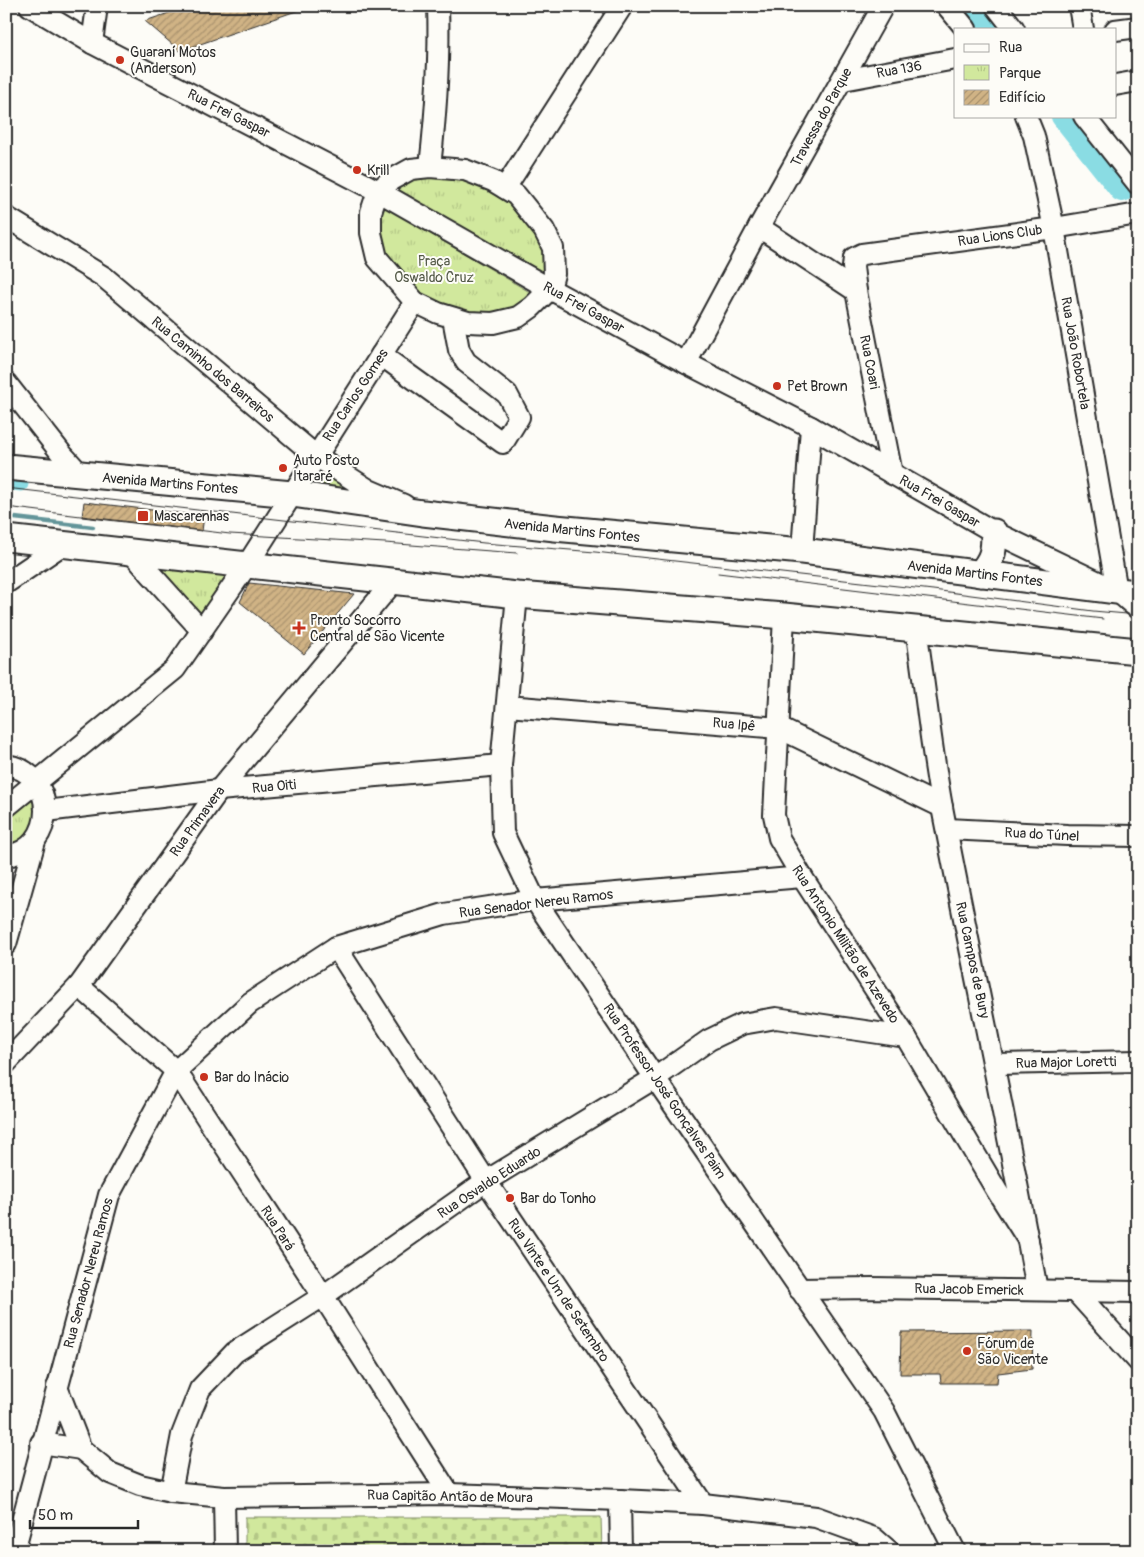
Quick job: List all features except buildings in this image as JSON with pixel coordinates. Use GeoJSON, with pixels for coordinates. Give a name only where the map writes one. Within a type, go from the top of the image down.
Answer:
{"type":"FeatureCollection","features":[{"type":"Feature","properties":{"kind":"main road","name":"Avenida Martins Fontes"},"geometry":{"type":"LineString","coordinates":[[6,468],[292,494],[423,513],[599,534],[802,551],[1128,592]]}},
{"type":"Feature","properties":{"kind":"main road"},"geometry":{"type":"LineString","coordinates":[[980,574],[993,555],[994,532]]}},
{"type":"Feature","properties":{"kind":"main road"},"geometry":{"type":"LineString","coordinates":[[6,538],[517,595],[784,616],[1138,651]]}},
{"type":"Feature","properties":{"kind":"street","name":"Rua Frei Gaspar"},"geometry":{"type":"LineString","coordinates":[[30,6],[92,43],[378,191],[550,289],[686,363],[811,427],[994,532],[1128,592],[1138,608]]}},
{"type":"Feature","properties":{"kind":"street"},"geometry":{"type":"LineString","coordinates":[[92,43],[97,6]]}},
{"type":"Feature","properties":{"kind":"street"},"geometry":{"type":"LineString","coordinates":[[430,167],[438,94],[440,43],[438,6]]}},
{"type":"Feature","properties":{"kind":"street"},"geometry":{"type":"LineString","coordinates":[[505,188],[622,6]]}},
{"type":"Feature","properties":{"kind":"street","name":"Travessa do Parque"},"geometry":{"type":"LineString","coordinates":[[686,363],[759,227],[883,6]]}},
{"type":"Feature","properties":{"kind":"street"},"geometry":{"type":"LineString","coordinates":[[948,6],[965,28]]}},
{"type":"Feature","properties":{"kind":"street"},"geometry":{"type":"LineString","coordinates":[[996,6],[1013,28]]}},
{"type":"Feature","properties":{"kind":"street"},"geometry":{"type":"LineString","coordinates":[[1079,6],[1083,28]]}},
{"type":"Feature","properties":{"kind":"street"},"geometry":{"type":"LineString","coordinates":[[1116,30],[1138,27]]}},
{"type":"Feature","properties":{"kind":"street","name":"Rua 136"},"geometry":{"type":"LineString","coordinates":[[842,80],[954,59]]}},
{"type":"Feature","properties":{"kind":"street"},"geometry":{"type":"LineString","coordinates":[[1116,85],[1138,81]]}},
{"type":"Feature","properties":{"kind":"street","name":"Rua João Robortela"},"geometry":{"type":"LineString","coordinates":[[1027,118],[1034,136],[1054,228],[1128,592]]}},
{"type":"Feature","properties":{"kind":"street"},"geometry":{"type":"LineString","coordinates":[[1086,118],[1138,184]]}},
{"type":"Feature","properties":{"kind":"street"},"geometry":{"type":"LineString","coordinates":[[430,167],[465,170],[505,188],[516,195],[530,211],[544,230],[553,248],[554,274],[550,289],[532,308],[518,317],[493,323],[468,322],[438,314],[415,302],[376,258],[371,233],[371,212],[378,191],[391,180],[411,169],[430,167]]}},
{"type":"Feature","properties":{"kind":"street","name":"Rua Lions Club"},"geometry":{"type":"LineString","coordinates":[[862,254],[1054,228],[1132,215]]}},
{"type":"Feature","properties":{"kind":"street","name":"Rua Caminho dos Barreiros"},"geometry":{"type":"LineString","coordinates":[[6,217],[104,277],[316,456],[369,490],[423,513]]}},
{"type":"Feature","properties":{"kind":"street"},"geometry":{"type":"LineString","coordinates":[[759,227],[856,290]]}},
{"type":"Feature","properties":{"kind":"street","name":"Rua Coari"},"geometry":{"type":"LineString","coordinates":[[862,254],[854,258],[853,267],[856,290],[892,474]]}},
{"type":"Feature","properties":{"kind":"street","name":"Rua Carlos Gomes"},"geometry":{"type":"LineString","coordinates":[[6,806],[37,783],[175,668],[247,565],[415,302]]}},
{"type":"Feature","properties":{"kind":"street"},"geometry":{"type":"LineString","coordinates":[[381,355],[503,443],[519,417],[507,394],[466,362],[458,350],[453,318]]}},
{"type":"Feature","properties":{"kind":"street"},"geometry":{"type":"LineString","coordinates":[[6,383],[81,476]]}},
{"type":"Feature","properties":{"kind":"street"},"geometry":{"type":"LineString","coordinates":[[802,551],[811,427]]}},
{"type":"Feature","properties":{"kind":"street"},"geometry":{"type":"LineString","coordinates":[[6,583],[62,545]]}},
{"type":"Feature","properties":{"kind":"street"},"geometry":{"type":"LineString","coordinates":[[131,552],[202,631]]}},
{"type":"Feature","properties":{"kind":"street","name":"Rua Primavera"},"geometry":{"type":"LineString","coordinates":[[6,1062],[79,986],[219,790],[392,582]]}},
{"type":"Feature","properties":{"kind":"street","name":"Rua Professor José Gonçalves Paim"},"geometry":{"type":"LineString","coordinates":[[517,595],[501,765],[502,832],[535,900],[884,1411],[955,1551]]}},
{"type":"Feature","properties":{"kind":"street","name":"Rua Antonio Militão de Azevedo"},"geometry":{"type":"LineString","coordinates":[[784,616],[774,815],[779,838],[802,877],[906,1037],[1028,1240]]}},
{"type":"Feature","properties":{"kind":"street","name":"Rua Campos de Bury"},"geometry":{"type":"LineString","coordinates":[[916,628],[942,807],[971,957],[995,1064],[1037,1290]]}},
{"type":"Feature","properties":{"kind":"street","name":"Rua Ipê"},"geometry":{"type":"LineString","coordinates":[[508,706],[779,728],[942,807]]}},
{"type":"Feature","properties":{"kind":"street"},"geometry":{"type":"LineString","coordinates":[[6,765],[26,772],[37,783],[44,796],[46,811],[43,827],[35,841],[6,944]]}},
{"type":"Feature","properties":{"kind":"street","name":"Rua Oiti"},"geometry":{"type":"LineString","coordinates":[[46,811],[219,790],[501,765]]}},
{"type":"Feature","properties":{"kind":"street","name":"Rua do Túnel"},"geometry":{"type":"LineString","coordinates":[[947,829],[1067,835],[1138,836]]}},
{"type":"Feature","properties":{"kind":"street"},"geometry":{"type":"LineString","coordinates":[[6,856],[25,850],[35,841]]}},
{"type":"Feature","properties":{"kind":"street","name":"Rua Senador Nereu Ramos"},"geometry":{"type":"LineString","coordinates":[[14,1551],[41,1443],[109,1195],[176,1071],[250,1003],[336,947],[444,914],[535,900],[802,877]]}},
{"type":"Feature","properties":{"kind":"street","name":"Rua Vinte e Um de Setembro"},"geometry":{"type":"LineString","coordinates":[[336,947],[486,1181],[704,1504]]}},
{"type":"Feature","properties":{"kind":"street","name":"Rua Pará"},"geometry":{"type":"LineString","coordinates":[[79,986],[176,1071],[323,1296],[449,1494]]}},
{"type":"Feature","properties":{"kind":"street","name":"Rua Osvaldo Eduardo"},"geometry":{"type":"LineString","coordinates":[[171,1492],[182,1435],[200,1389],[235,1352],[323,1296],[486,1181],[655,1078],[709,1040],[742,1024],[776,1018],[906,1037]]}},
{"type":"Feature","properties":{"kind":"street","name":"Rua Major Loretti"},"geometry":{"type":"LineString","coordinates":[[995,1064],[1138,1061]]}},
{"type":"Feature","properties":{"kind":"street","name":"Rua Jacob Emerick"},"geometry":{"type":"LineString","coordinates":[[799,1289],[1138,1292]]}},
{"type":"Feature","properties":{"kind":"street"},"geometry":{"type":"LineString","coordinates":[[1076,1292],[1138,1361]]}},
{"type":"Feature","properties":{"kind":"street","name":"Rua Capitão Antão de Moura"},"geometry":{"type":"LineString","coordinates":[[57,1387],[81,1449],[110,1473],[140,1485],[171,1492],[224,1497],[449,1494],[704,1504],[816,1517],[874,1538],[889,1551]]}},
{"type":"Feature","properties":{"kind":"street"},"geometry":{"type":"LineString","coordinates":[[41,1443],[81,1449]]}},
{"type":"Feature","properties":{"kind":"street"},"geometry":{"type":"LineString","coordinates":[[224,1497],[225,1551]]}},
{"type":"Feature","properties":{"kind":"street"},"geometry":{"type":"LineString","coordinates":[[620,1500],[621,1551]]}},
{"type":"Feature","properties":{"kind":"green space","name":"Praça Oswaldo Cruz"},"geometry":{"type":"Polygon","coordinates":[[[441,173],[482,183],[504,194],[543,241],[546,281],[396,188],[405,181],[441,173]]]}},
{"type":"Feature","properties":{"kind":"green space","name":"Praça Oswaldo Cruz"},"geometry":{"type":"Polygon","coordinates":[[[385,207],[533,294],[514,311],[489,317],[439,306],[414,292],[394,270],[382,248],[378,229],[385,207]]]}},
{"type":"Feature","properties":{"kind":"green space"},"geometry":{"type":"Polygon","coordinates":[[[324,469],[350,486],[349,491],[314,487],[324,469]]]}},
{"type":"Feature","properties":{"kind":"green space"},"geometry":{"type":"Polygon","coordinates":[[[154,563],[231,568],[201,613],[198,614],[154,563]]]}},
{"type":"Feature","properties":{"kind":"green space"},"geometry":{"type":"Polygon","coordinates":[[[33,800],[35,816],[30,829],[21,839],[6,846],[6,819],[33,800]]]}},
{"type":"Feature","properties":{"kind":"green space"},"geometry":{"type":"Polygon","coordinates":[[[245,1517],[601,1517],[602,1551],[245,1551],[245,1517]]]}},
{"type":"Feature","properties":{"kind":"waterway"},"geometry":{"type":"LineString","coordinates":[[974,6],[991,28]]}},
{"type":"Feature","properties":{"kind":"waterway"},"geometry":{"type":"LineString","coordinates":[[1066,118],[1122,189]]}},
{"type":"Feature","properties":{"kind":"waterway"},"geometry":{"type":"LineString","coordinates":[[6,482],[21,484]]}},
{"type":"Feature","properties":{"kind":"waterway"},"geometry":{"type":"LineString","coordinates":[[6,517],[93,527]]}},
{"type":"Feature","properties":{"kind":"tram line"},"geometry":{"type":"LineString","coordinates":[[6,488],[484,543],[595,552],[1138,615]]}},
{"type":"Feature","properties":{"kind":"tram line"},"geometry":{"type":"LineString","coordinates":[[6,507],[230,534],[517,553]]}},
{"type":"Feature","properties":{"kind":"tram line"},"geometry":{"type":"LineString","coordinates":[[718,573],[1103,619]]}},
{"type":"Feature","properties":{"kind":"place","name":"Guaraní Motos (Anderson)"},"geometry":{"type":"Point","coordinates":[120,60]}},
{"type":"Feature","properties":{"kind":"place","name":"Krill"},"geometry":{"type":"Point","coordinates":[357,170]}},
{"type":"Feature","properties":{"kind":"place","name":"Pet Brown"},"geometry":{"type":"Point","coordinates":[777,386]}},
{"type":"Feature","properties":{"kind":"place","name":"Auto Posto Itararé"},"geometry":{"type":"Point","coordinates":[283,468]}},
{"type":"Feature","properties":{"kind":"place","name":"Mascarenhas"},"geometry":{"type":"Point","coordinates":[143,516]}},
{"type":"Feature","properties":{"kind":"place","name":"Pronto Socorro Central de São Vicente"},"geometry":{"type":"Point","coordinates":[299,628]}},
{"type":"Feature","properties":{"kind":"place","name":"Bar do Inácio"},"geometry":{"type":"Point","coordinates":[204,1077]}},
{"type":"Feature","properties":{"kind":"place","name":"Bar do Tonho"},"geometry":{"type":"Point","coordinates":[510,1198]}},
{"type":"Feature","properties":{"kind":"place","name":"Fórum de São Vicente"},"geometry":{"type":"Point","coordinates":[967,1351]}}]}
